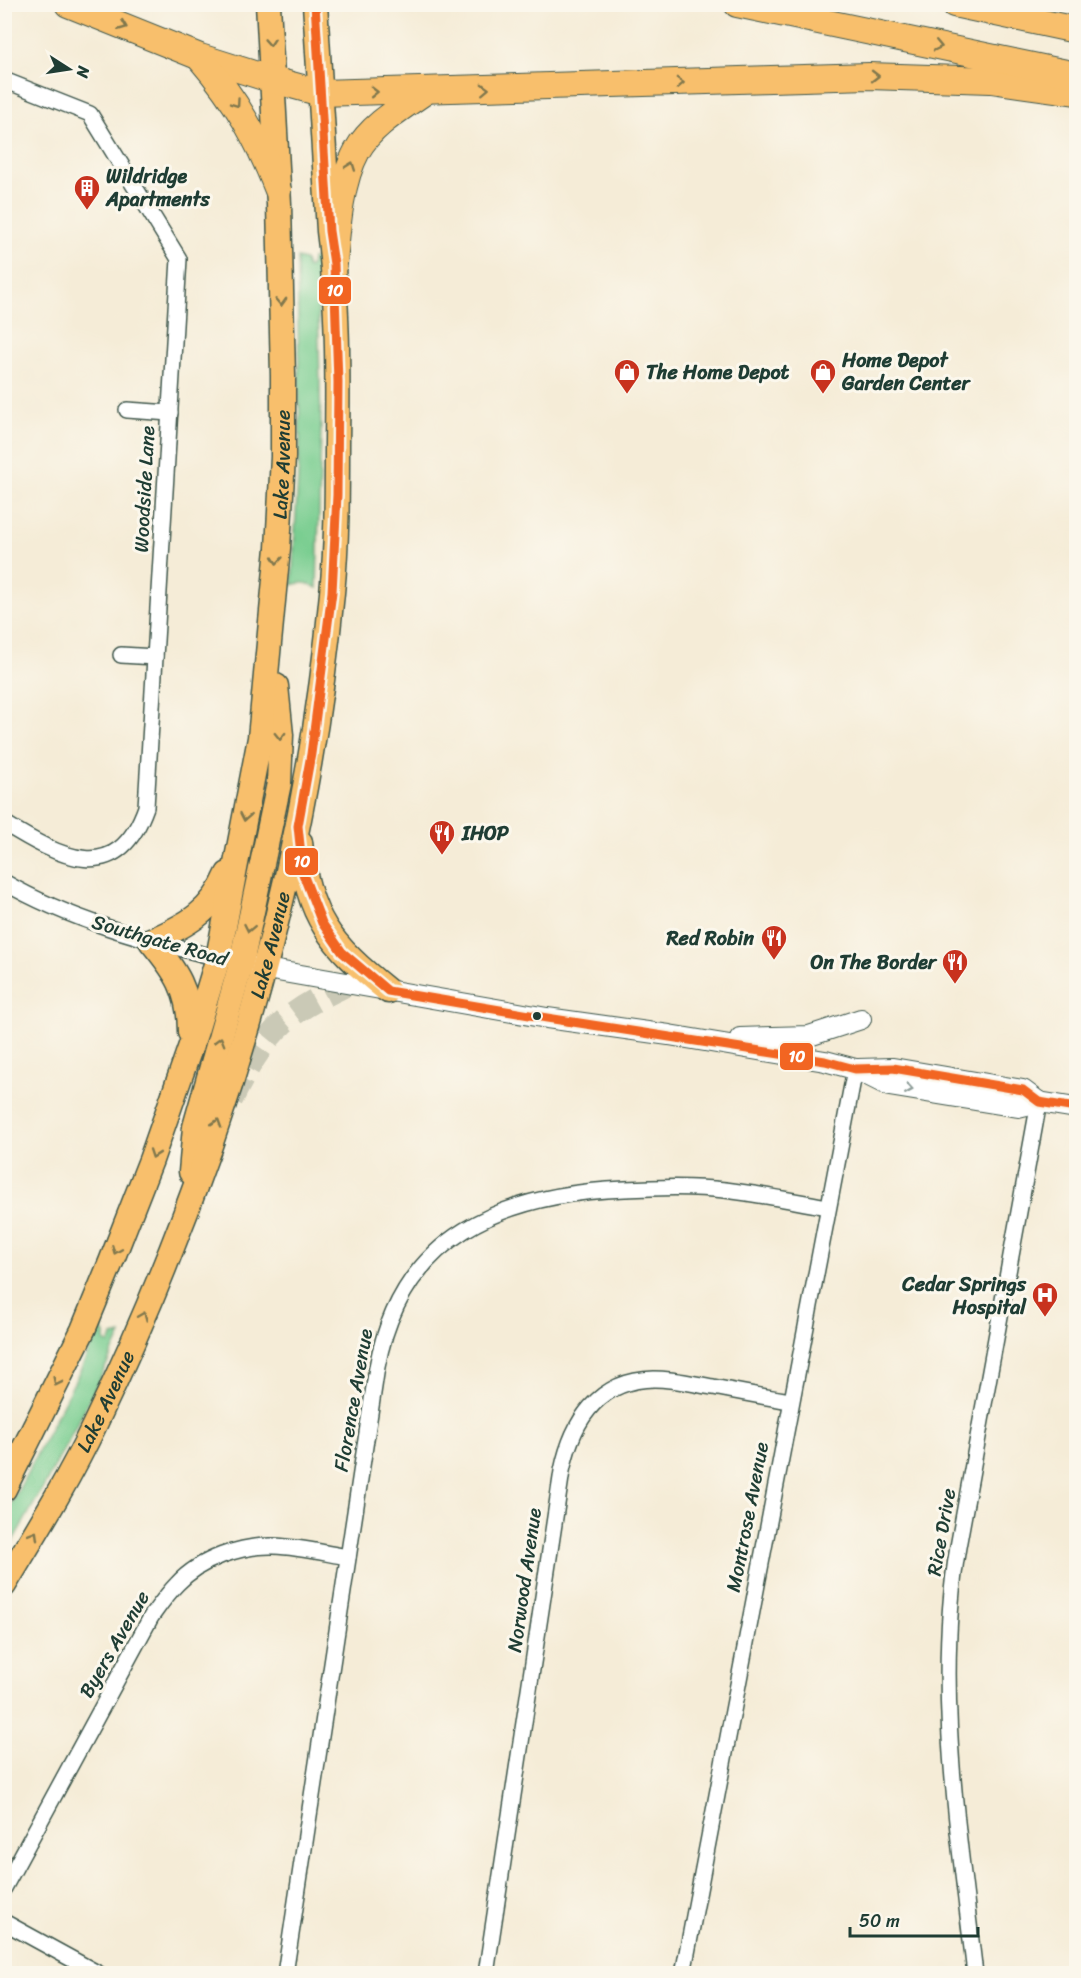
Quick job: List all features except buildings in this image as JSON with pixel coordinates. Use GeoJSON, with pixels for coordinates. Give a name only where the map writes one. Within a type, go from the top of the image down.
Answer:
{"type":"FeatureCollection","features":[{"type":"Feature","properties":{"kind":"highway"},"geometry":{"type":"LineString","coordinates":[[68,4],[200,57],[321,93],[869,76],[991,80],[1077,92]]}},
{"type":"Feature","properties":{"kind":"highway"},"geometry":{"type":"LineString","coordinates":[[737,4],[1077,75]]}},
{"type":"Feature","properties":{"kind":"highway"},"geometry":{"type":"LineString","coordinates":[[954,4],[1077,30]]}},
{"type":"Feature","properties":{"kind":"highway"},"geometry":{"type":"LineString","coordinates":[[1019,4],[1077,22]]}},
{"type":"Feature","properties":{"kind":"highway"},"geometry":{"type":"LineString","coordinates":[[200,57],[223,85],[258,140],[278,190]]}},
{"type":"Feature","properties":{"kind":"highway"},"geometry":{"type":"LineString","coordinates":[[334,264],[338,221],[348,174],[357,150],[387,119],[427,90]]}},
{"type":"Feature","properties":{"kind":"main road","name":"Lake Avenue"},"geometry":{"type":"LineString","coordinates":[[4,1489],[91,1311],[151,1160],[190,1049],[218,958],[260,738],[271,636],[283,457],[278,190],[267,4]]}},
{"type":"Feature","properties":{"kind":"main road","name":"Lake Avenue"},"geometry":{"type":"LineString","coordinates":[[4,1585],[94,1427],[136,1335],[189,1201],[211,1143],[253,966],[298,826],[311,754],[332,592],[337,495],[338,382],[334,264],[328,211],[315,4]]}},
{"type":"Feature","properties":{"kind":"main road"},"geometry":{"type":"LineString","coordinates":[[253,966],[279,783],[281,735],[271,636]]}},
{"type":"Feature","properties":{"kind":"main road"},"geometry":{"type":"LineString","coordinates":[[298,826],[303,874],[322,923],[342,952],[388,991]]}},
{"type":"Feature","properties":{"kind":"main road"},"geometry":{"type":"LineString","coordinates":[[190,1049],[190,1018],[183,986],[174,969],[151,941],[183,926],[207,907],[225,882],[240,846]]}},
{"type":"Feature","properties":{"kind":"street","name":"Woodside Lane"},"geometry":{"type":"LineString","coordinates":[[4,81],[90,114],[178,259],[146,807],[141,823],[132,837],[109,856],[95,859],[79,859],[59,853],[4,823]]}},
{"type":"Feature","properties":{"kind":"street"},"geometry":{"type":"LineString","coordinates":[[127,410],[170,413]]}},
{"type":"Feature","properties":{"kind":"street"},"geometry":{"type":"LineString","coordinates":[[121,655],[155,657]]}},
{"type":"Feature","properties":{"kind":"street","name":"Southgate Road"},"geometry":{"type":"LineString","coordinates":[[4,882],[45,904],[151,941],[253,966],[547,1018],[825,1061],[855,1069],[893,1068],[1023,1090],[1039,1102],[1077,1108]]}},
{"type":"Feature","properties":{"kind":"street"},"geometry":{"type":"LineString","coordinates":[[692,1039],[809,1036],[861,1019]]}},
{"type":"Feature","properties":{"kind":"street","name":"Montrose Avenue"},"geometry":{"type":"LineString","coordinates":[[683,1974],[790,1401],[855,1069]]}},
{"type":"Feature","properties":{"kind":"street","name":"Rice Drive"},"geometry":{"type":"LineString","coordinates":[[975,1974],[957,1815],[950,1717],[948,1645],[950,1600],[1039,1102]]}},
{"type":"Feature","properties":{"kind":"street","name":"Florence Avenue"},"geometry":{"type":"LineString","coordinates":[[285,1974],[381,1346],[398,1304],[424,1265],[457,1234],[519,1204],[542,1198],[600,1190],[671,1187],[750,1193],[828,1207]]}},
{"type":"Feature","properties":{"kind":"street","name":"Norwood Avenue"},"geometry":{"type":"LineString","coordinates":[[486,1974],[562,1471],[566,1449],[574,1430],[585,1412],[599,1398],[624,1385],[653,1379],[674,1380],[790,1401]]}},
{"type":"Feature","properties":{"kind":"street","name":"Byers Avenue"},"geometry":{"type":"LineString","coordinates":[[4,1888],[151,1617],[177,1583],[192,1570],[211,1560],[252,1548],[272,1546],[296,1548],[348,1557]]}},
{"type":"Feature","properties":{"kind":"street"},"geometry":{"type":"LineString","coordinates":[[4,1922],[99,1974]]}},
{"type":"Feature","properties":{"kind":"green space"},"geometry":{"type":"Polygon","coordinates":[[[297,258],[305,260],[307,268],[311,266],[312,259],[317,258],[321,429],[317,588],[305,583],[292,585],[300,442],[297,258]]]}},
{"type":"Feature","properties":{"kind":"green space"},"geometry":{"type":"Polygon","coordinates":[[[100,1325],[105,1334],[105,1342],[109,1343],[113,1336],[121,1334],[66,1446],[5,1554],[5,1516],[82,1367],[100,1325]]]}},
{"type":"Feature","properties":{"kind":"tunnel"},"geometry":{"type":"LineString","coordinates":[[231,1100],[256,1055],[272,1034],[303,1007],[347,984]]}},
{"type":"Feature","properties":{"kind":"transit line","name":"10"},"geometry":{"type":"LineString","coordinates":[[315,4],[329,231],[334,264],[338,382],[337,495],[332,592],[311,754],[298,826],[303,874],[322,923],[342,952],[388,991],[825,1061],[855,1069],[893,1068],[1023,1090],[1039,1102],[1076,1108]]}},
{"type":"Feature","properties":{"kind":"place","name":"Wildridge Apartments"},"geometry":{"type":"Point","coordinates":[87,211]}},
{"type":"Feature","properties":{"kind":"place","name":"The Home Depot"},"geometry":{"type":"Point","coordinates":[627,395]}},
{"type":"Feature","properties":{"kind":"place","name":"Home Depot Garden Center"},"geometry":{"type":"Point","coordinates":[823,395]}},
{"type":"Feature","properties":{"kind":"place","name":"IHOP"},"geometry":{"type":"Point","coordinates":[442,856]}},
{"type":"Feature","properties":{"kind":"place","name":"Red Robin"},"geometry":{"type":"Point","coordinates":[774,961]}},
{"type":"Feature","properties":{"kind":"place","name":"On The Border"},"geometry":{"type":"Point","coordinates":[955,985]}},
{"type":"Feature","properties":{"kind":"place","name":"Cedar Springs Hospital"},"geometry":{"type":"Point","coordinates":[1045,1318]}}]}
